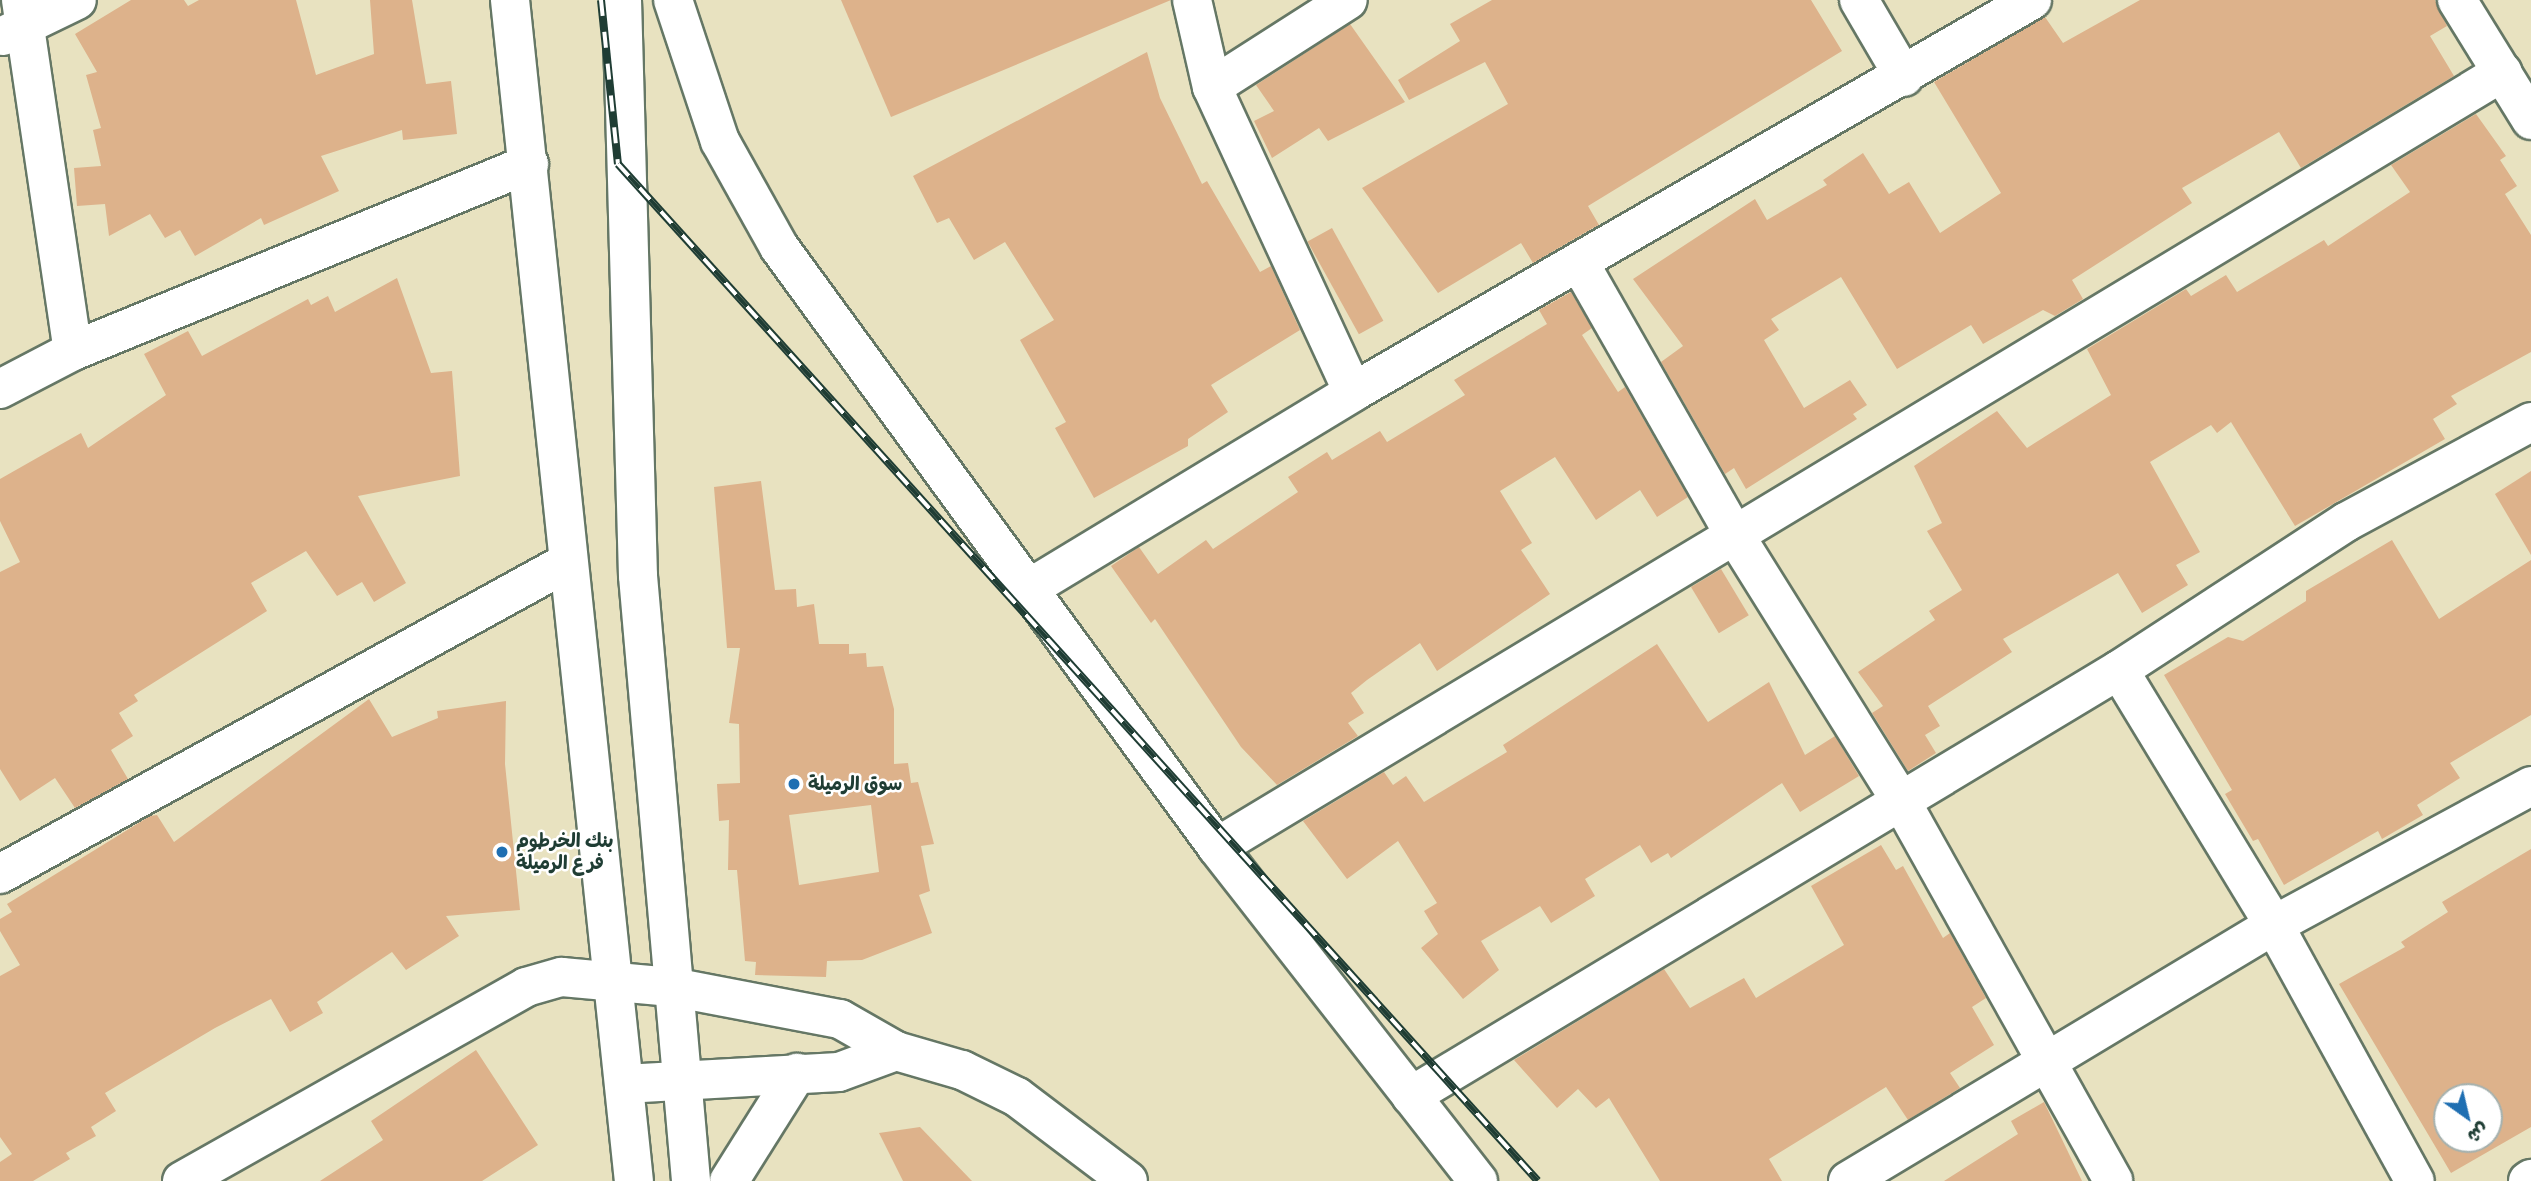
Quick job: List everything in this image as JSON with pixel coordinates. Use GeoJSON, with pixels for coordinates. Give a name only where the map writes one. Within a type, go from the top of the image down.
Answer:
{"type":"FeatureCollection","features":[{"type":"Feature","properties":{"kind":"street"},"geometry":{"type":"LineString","coordinates":[[73,351],[15,21],[77,0]]}},
{"type":"Feature","properties":{"kind":"street"},"geometry":{"type":"LineString","coordinates":[[510,0],[568,562],[617,980],[634,1181]]}},
{"type":"Feature","properties":{"kind":"street"},"geometry":{"type":"LineString","coordinates":[[622,0],[638,576],[680,1080],[691,1181]]}},
{"type":"Feature","properties":{"kind":"street"},"geometry":{"type":"LineString","coordinates":[[673,0],[720,141],[779,247],[1217,847],[1478,1181]]}},
{"type":"Feature","properties":{"kind":"street"},"geometry":{"type":"LineString","coordinates":[[1192,0],[1212,87],[1353,392]]}},
{"type":"Feature","properties":{"kind":"street"},"geometry":{"type":"LineString","coordinates":[[1212,87],[1348,0]]}},
{"type":"Feature","properties":{"kind":"street"},"geometry":{"type":"LineString","coordinates":[[1859,0],[1904,77]]}},
{"type":"Feature","properties":{"kind":"street"},"geometry":{"type":"LineString","coordinates":[[1030,588],[1353,392],[1904,77],[2032,0]]}},
{"type":"Feature","properties":{"kind":"street"},"geometry":{"type":"LineString","coordinates":[[2457,0],[2531,120]]}},
{"type":"Feature","properties":{"kind":"street"},"geometry":{"type":"LineString","coordinates":[[1217,847],[1736,537],[2503,72]]}},
{"type":"Feature","properties":{"kind":"street"},"geometry":{"type":"LineString","coordinates":[[0,389],[73,351],[529,164]]}},
{"type":"Feature","properties":{"kind":"street"},"geometry":{"type":"LineString","coordinates":[[1580,264],[1736,537],[1901,801],[2113,1181]]}},
{"type":"Feature","properties":{"kind":"street"},"geometry":{"type":"LineString","coordinates":[[1411,1096],[2119,670],[2346,522],[2531,422]]}},
{"type":"Feature","properties":{"kind":"street"},"geometry":{"type":"LineString","coordinates":[[0,874],[568,562]]}},
{"type":"Feature","properties":{"kind":"street"},"geometry":{"type":"LineString","coordinates":[[2119,670],[2274,925],[2415,1181]]}},
{"type":"Feature","properties":{"kind":"street"},"geometry":{"type":"LineString","coordinates":[[1848,1181],[2049,1063],[2274,925],[2531,786]]}},
{"type":"Feature","properties":{"kind":"street"},"geometry":{"type":"LineString","coordinates":[[182,1181],[526,987],[562,977],[672,987],[840,1019],[896,1051],[962,1070],[1017,1097],[1128,1181]]}},
{"type":"Feature","properties":{"kind":"street"},"geometry":{"type":"LineString","coordinates":[[624,1084],[839,1072],[896,1051]]}},
{"type":"Feature","properties":{"kind":"street"},"geometry":{"type":"LineString","coordinates":[[729,1181],[797,1073]]}},
{"type":"Feature","properties":{"kind":"building"},"geometry":{"type":"Polygon","coordinates":[[[131,0],[184,0],[188,6],[199,0],[296,0],[316,75],[374,54],[370,0],[412,0],[426,84],[451,81],[457,134],[403,140],[402,130],[321,156],[339,191],[264,225],[261,218],[195,256],[180,230],[165,238],[150,214],[109,236],[105,204],[77,206],[74,168],[101,166],[93,130],[101,128],[86,75],[97,72],[75,34],[131,0]]]}},
{"type":"Feature","properties":{"kind":"building"},"geometry":{"type":"Polygon","coordinates":[[[841,0],[1171,0],[891,117],[841,0]]]}},
{"type":"Feature","properties":{"kind":"building"},"geometry":{"type":"Polygon","coordinates":[[[1492,0],[1811,0],[1842,51],[1588,206],[1599,225],[1533,263],[1521,243],[1438,293],[1362,188],[1508,104],[1485,62],[1409,100],[1398,80],[1460,41],[1450,24],[1492,0]]]}},
{"type":"Feature","properties":{"kind":"building"},"geometry":{"type":"Polygon","coordinates":[[[2140,0],[2435,0],[2447,26],[2430,36],[2454,76],[2301,168],[2279,132],[2182,188],[2192,203],[2072,280],[2083,299],[2055,316],[2043,310],[1983,344],[1971,325],[1897,369],[1841,277],[1771,319],[1779,330],[1764,340],[1804,408],[1850,380],[1867,405],[1853,414],[1857,419],[1746,489],[1734,468],[1725,474],[1661,362],[1683,346],[1633,279],[1755,199],[1767,220],[1827,185],[1823,180],[1863,153],[1889,194],[1909,182],[1940,233],[2001,193],[1934,82],[2045,17],[2063,43],[2140,0]]]}},
{"type":"Feature","properties":{"kind":"building"},"geometry":{"type":"Polygon","coordinates":[[[1350,24],[1405,102],[1328,141],[1319,128],[1272,158],[1254,121],[1274,111],[1256,85],[1350,24]]]}},
{"type":"Feature","properties":{"kind":"building"},"geometry":{"type":"Polygon","coordinates":[[[1147,52],[1160,98],[1202,184],[1207,181],[1260,272],[1271,266],[1300,330],[1211,385],[1228,412],[1188,439],[1188,446],[1094,498],[1055,428],[1066,422],[1020,340],[1054,320],[1005,242],[974,260],[949,218],[937,223],[913,176],[1147,52]]]}},
{"type":"Feature","properties":{"kind":"building"},"geometry":{"type":"Polygon","coordinates":[[[2476,114],[2506,156],[2500,160],[2517,186],[2505,194],[2531,235],[2531,352],[2451,396],[2457,404],[2433,419],[2445,439],[2295,526],[2231,422],[2217,433],[2211,425],[2150,462],[2200,552],[2176,565],[2188,585],[2142,613],[2118,573],[2003,639],[2012,652],[1928,706],[1940,726],[1925,735],[1936,753],[1908,771],[1872,713],[1883,706],[1858,672],[1935,620],[1929,611],[1962,590],[1927,531],[1942,523],[1914,466],[1997,411],[2027,448],[2111,395],[2087,349],[2186,289],[2191,296],[2226,275],[2237,292],[2324,240],[2328,246],[2410,192],[2391,165],[2476,114]]]}},
{"type":"Feature","properties":{"kind":"building"},"geometry":{"type":"Polygon","coordinates":[[[1332,228],[1383,321],[1359,334],[1308,242],[1332,228]]]}},
{"type":"Feature","properties":{"kind":"building"},"geometry":{"type":"Polygon","coordinates":[[[397,278],[431,373],[452,371],[460,476],[358,496],[406,583],[374,602],[362,582],[337,596],[306,551],[251,583],[267,611],[134,695],[138,701],[119,713],[133,736],[111,750],[128,779],[75,808],[55,778],[20,801],[0,769],[0,572],[20,562],[0,521],[0,479],[81,433],[88,448],[166,395],[144,354],[188,331],[202,356],[308,299],[311,305],[328,296],[335,312],[397,278]]]}},
{"type":"Feature","properties":{"kind":"building"},"geometry":{"type":"Polygon","coordinates":[[[1571,292],[1592,328],[1582,335],[1618,392],[1625,387],[1688,497],[1657,517],[1640,490],[1596,520],[1555,457],[1500,491],[1532,543],[1521,550],[1550,594],[1437,671],[1420,643],[1367,680],[1351,693],[1364,713],[1348,723],[1358,736],[1277,785],[1241,747],[1155,619],[1151,623],[1111,566],[1139,547],[1158,574],[1206,540],[1213,549],[1298,492],[1288,477],[1327,452],[1332,460],[1380,431],[1387,442],[1465,395],[1454,380],[1547,324],[1539,310],[1571,292]]]}},
{"type":"Feature","properties":{"kind":"building"},"geometry":{"type":"Polygon","coordinates":[[[2531,471],[2531,555],[2495,494],[2531,471]]]}},
{"type":"Feature","properties":{"kind":"building"},"geometry":{"type":"Polygon","coordinates":[[[761,481],[775,590],[796,589],[797,607],[814,604],[819,644],[849,644],[849,654],[866,653],[867,667],[883,666],[894,709],[894,764],[908,763],[911,783],[918,782],[934,844],[921,846],[930,891],[919,895],[932,933],[862,960],[827,961],[826,977],[755,975],[756,962],[745,961],[737,870],[728,870],[729,820],[719,821],[717,784],[740,783],[739,724],[729,723],[740,648],[727,648],[714,487],[761,481]],[[871,805],[789,815],[799,885],[879,872],[871,805]]]}},
{"type":"Feature","properties":{"kind":"building"},"geometry":{"type":"Polygon","coordinates":[[[2392,540],[2439,619],[2531,560],[2531,715],[2450,763],[2460,778],[2417,805],[2423,815],[2382,839],[2378,831],[2284,885],[2258,839],[2253,841],[2225,794],[2232,790],[2164,675],[2228,637],[2243,641],[2306,601],[2306,591],[2392,540]]]}},
{"type":"Feature","properties":{"kind":"building"},"geometry":{"type":"Polygon","coordinates":[[[1721,569],[1749,615],[1719,633],[1691,587],[1721,569]]]}},
{"type":"Feature","properties":{"kind":"building"},"geometry":{"type":"Polygon","coordinates":[[[1657,644],[1708,722],[1769,682],[1805,755],[1835,736],[1859,776],[1800,812],[1782,783],[1671,858],[1668,853],[1651,863],[1640,845],[1585,879],[1595,896],[1551,923],[1540,906],[1481,941],[1499,970],[1463,999],[1421,948],[1438,934],[1424,911],[1437,903],[1398,841],[1347,879],[1303,821],[1384,772],[1393,785],[1406,776],[1424,802],[1507,752],[1503,745],[1657,644]]]}},
{"type":"Feature","properties":{"kind":"building"},"geometry":{"type":"Polygon","coordinates":[[[369,699],[392,737],[438,718],[437,711],[506,701],[505,764],[520,910],[446,916],[459,936],[406,970],[392,952],[317,1002],[323,1013],[290,1032],[271,999],[215,1028],[105,1093],[116,1111],[91,1127],[96,1136],[66,1153],[70,1159],[33,1181],[0,1181],[0,1162],[12,1154],[0,1137],[0,976],[20,965],[0,931],[0,919],[12,912],[7,904],[150,816],[157,815],[174,842],[369,699]]]}},
{"type":"Feature","properties":{"kind":"building"},"geometry":{"type":"Polygon","coordinates":[[[1881,845],[1896,870],[1903,866],[1943,938],[1950,933],[1986,998],[1972,1007],[1994,1045],[1950,1073],[1960,1088],[1908,1120],[1886,1087],[1769,1159],[1782,1181],[1660,1181],[1609,1098],[1596,1108],[1578,1089],[1557,1108],[1514,1060],[1664,969],[1690,1008],[1744,978],[1756,998],[1844,945],[1811,886],[1881,845]]]}},
{"type":"Feature","properties":{"kind":"building"},"geometry":{"type":"Polygon","coordinates":[[[2531,849],[2531,1127],[2503,1143],[2503,1083],[2433,1083],[2433,1143],[2339,984],[2405,947],[2401,942],[2448,912],[2442,902],[2531,849]]]}},
{"type":"Feature","properties":{"kind":"building"},"geometry":{"type":"Polygon","coordinates":[[[476,1050],[538,1145],[482,1181],[320,1181],[383,1140],[371,1121],[476,1050]]]}},
{"type":"Feature","properties":{"kind":"building"},"geometry":{"type":"Polygon","coordinates":[[[2044,1102],[2082,1181],[1944,1181],[2018,1134],[2011,1121],[2044,1102]]]}},
{"type":"Feature","properties":{"kind":"building"},"geometry":{"type":"Polygon","coordinates":[[[920,1127],[972,1181],[903,1181],[879,1133],[920,1127]]]}},
{"type":"Feature","properties":{"kind":"building"},"geometry":{"type":"Polygon","coordinates":[[[2439,1153],[2486,1153],[2451,1173],[2439,1153]]]}},
{"type":"Feature","properties":{"kind":"railway"},"geometry":{"type":"LineString","coordinates":[[601,0],[618,164],[1538,1181]]}},
{"type":"Feature","properties":{"kind":"place","name":"سوق الرميلة"},"geometry":{"type":"Point","coordinates":[794,784]}},
{"type":"Feature","properties":{"kind":"place","name":"بنك الخرطوم فرع الرميلة"},"geometry":{"type":"Point","coordinates":[502,852]}}]}
